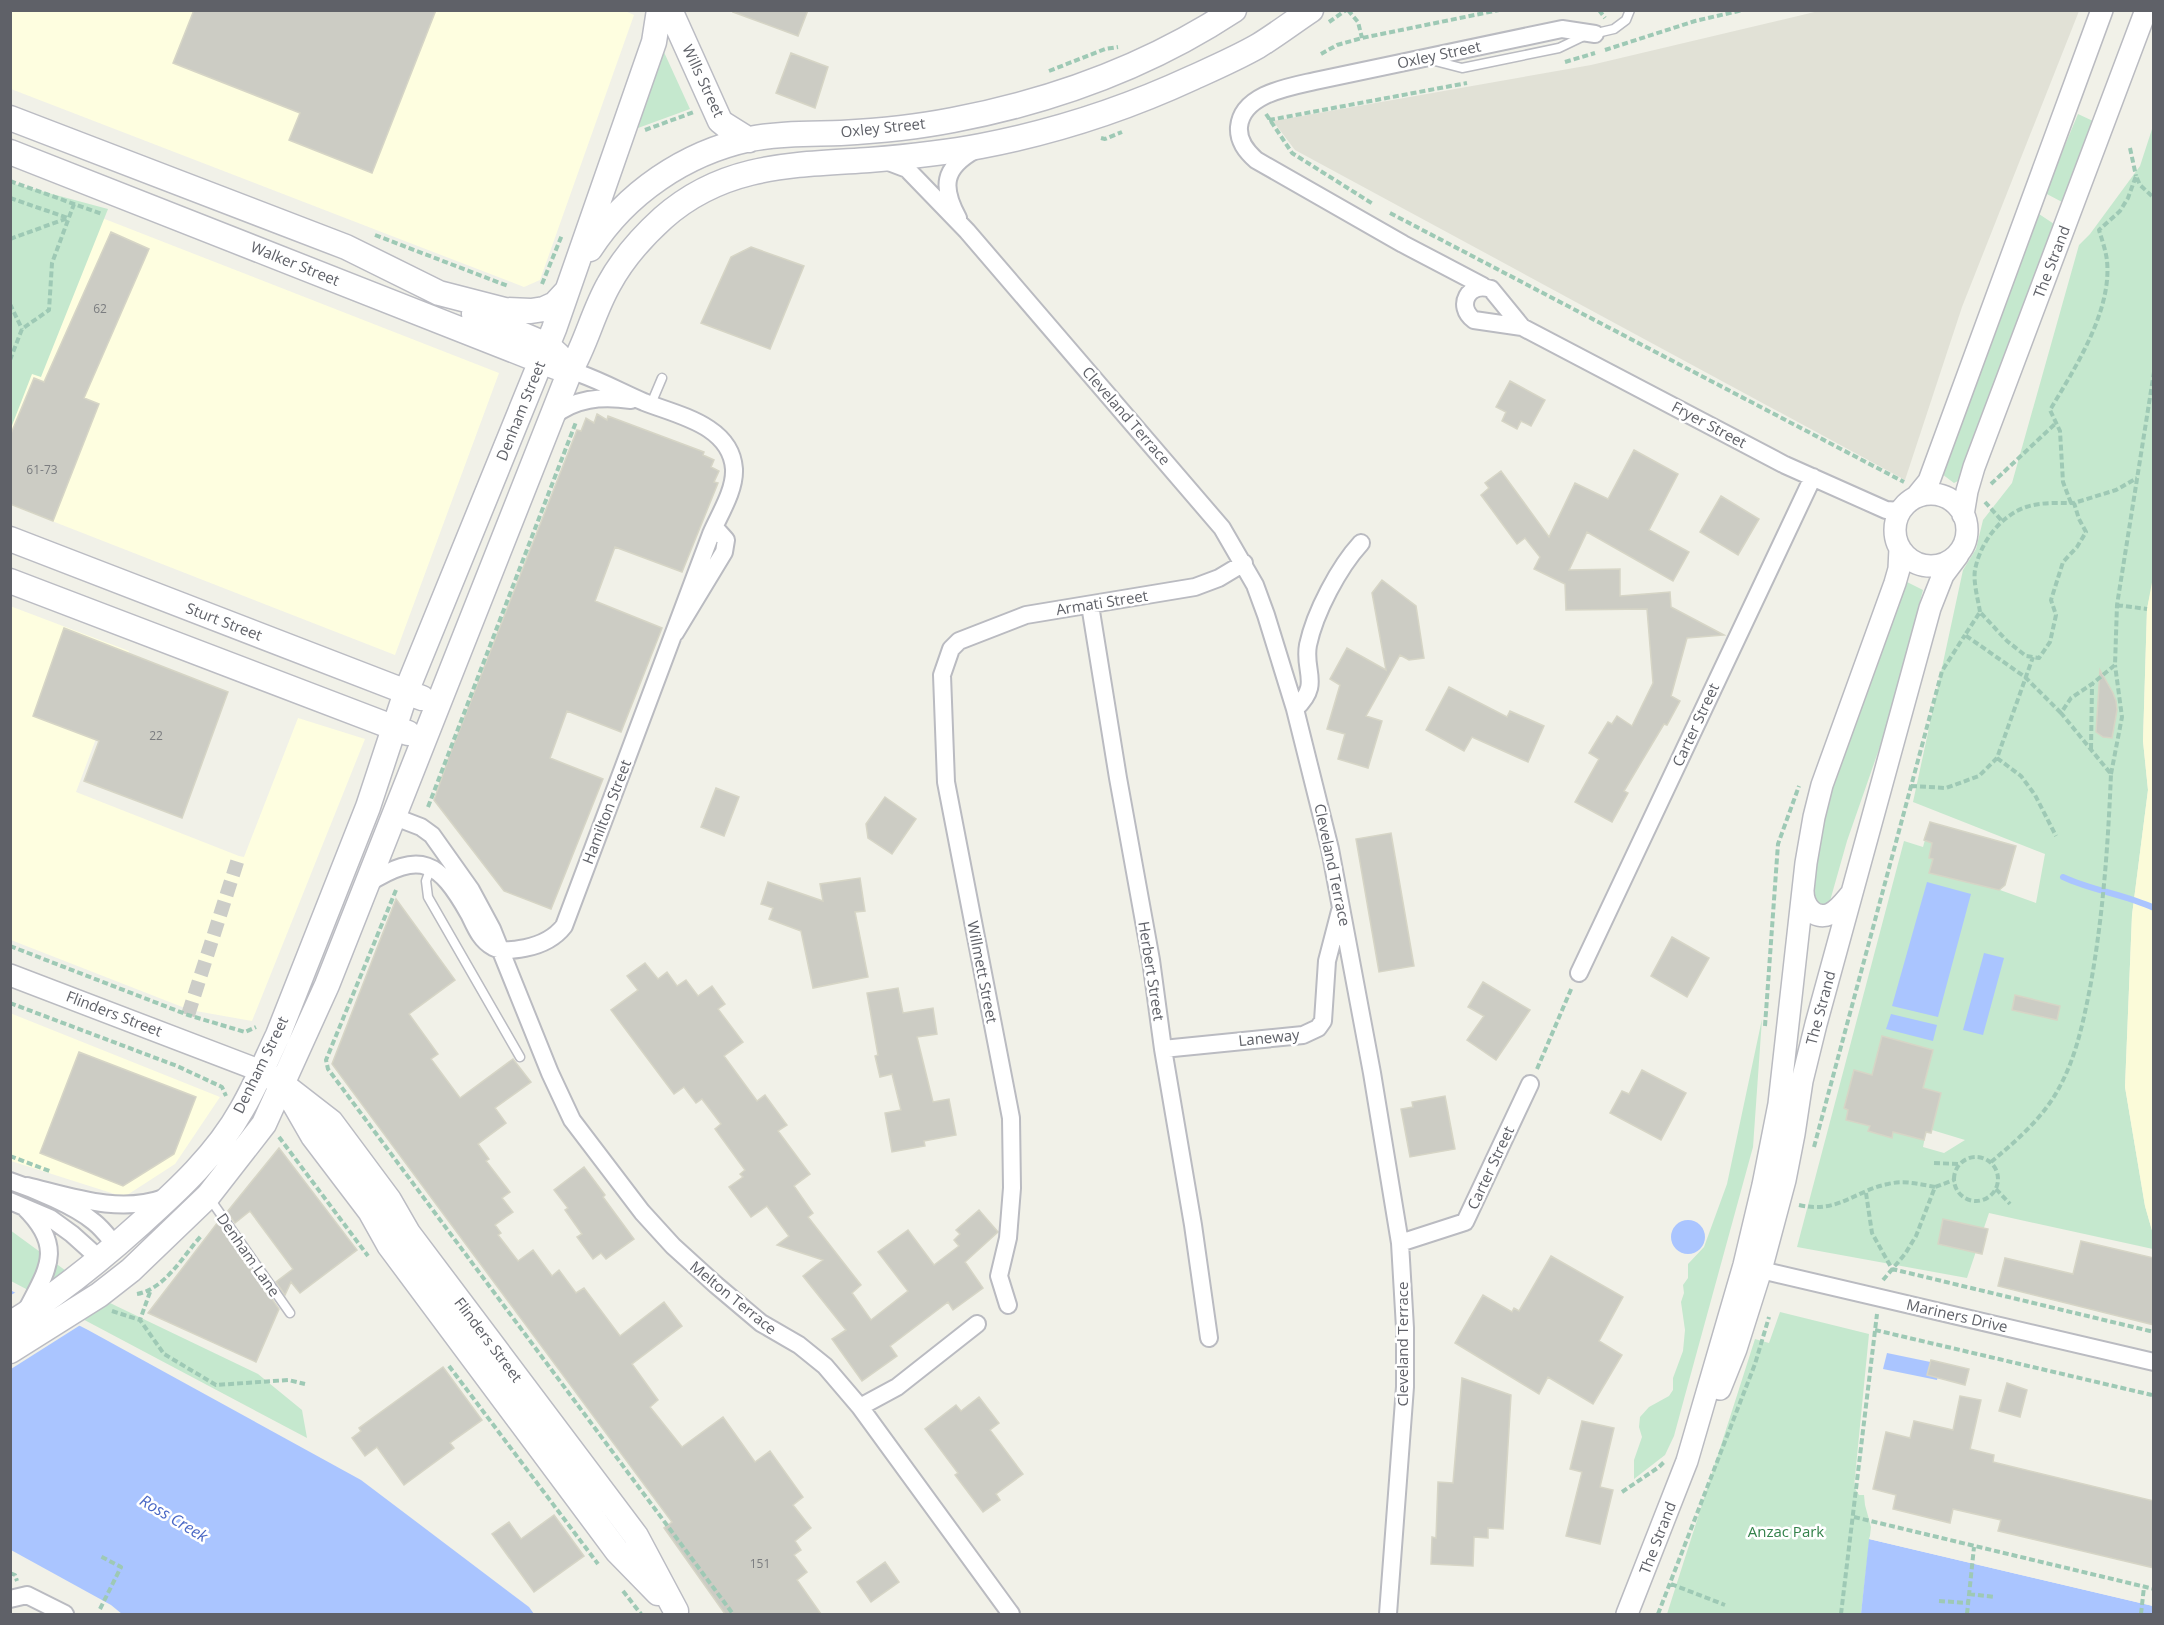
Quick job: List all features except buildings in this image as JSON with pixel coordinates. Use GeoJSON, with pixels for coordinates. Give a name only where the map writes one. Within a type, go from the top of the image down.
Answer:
{"type":"FeatureCollection","features":[{"type":"Feature","properties":{"kind":"main road","name":"Denham Street"},"geometry":{"type":"LineString","coordinates":[[17,1320],[77,1279],[178,1190],[208,1156],[237,1117],[261,1071],[278,1035],[368,807],[406,692],[569,288],[657,34],[659,10]]}},
{"type":"Feature","properties":{"kind":"main road","name":"Wills Street"},"geometry":{"type":"LineString","coordinates":[[670,10],[714,108],[724,125],[749,140]]}},
{"type":"Feature","properties":{"kind":"main road","name":"Oxley Street"},"geometry":{"type":"LineString","coordinates":[[569,288],[599,236],[619,212],[658,179],[691,159],[749,140],[941,122],[1045,98],[1116,73],[1159,54],[1196,35],[1234,10]]}},
{"type":"Feature","properties":{"kind":"main road","name":"Oxley Street"},"geometry":{"type":"LineString","coordinates":[[650,231],[674,209],[692,198],[712,187],[752,172],[776,166],[870,160],[981,146],[1061,127],[1130,105],[1212,69],[1257,46],[1311,10]]}},
{"type":"Feature","properties":{"kind":"main road"},"geometry":{"type":"LineString","coordinates":[[10,118],[346,247],[439,293],[489,321],[547,345],[559,347],[575,371]]}},
{"type":"Feature","properties":{"kind":"main road","name":"Walker Street"},"geometry":{"type":"LineString","coordinates":[[10,152],[547,345],[575,371]]}},
{"type":"Feature","properties":{"kind":"main road","name":"Denham Street"},"geometry":{"type":"LineString","coordinates":[[10,1351],[105,1303],[208,1196],[264,1125],[327,985],[552,417],[575,371],[608,286],[629,255],[650,231]]}},
{"type":"Feature","properties":{"kind":"main road"},"geometry":{"type":"LineString","coordinates":[[439,293],[505,310],[531,311],[555,304],[569,288]]}},
{"type":"Feature","properties":{"kind":"main road","name":"Sturt Street"},"geometry":{"type":"LineString","coordinates":[[10,539],[438,703]]}},
{"type":"Feature","properties":{"kind":"main road"},"geometry":{"type":"LineString","coordinates":[[10,581],[393,729],[425,738]]}},
{"type":"Feature","properties":{"kind":"main road"},"geometry":{"type":"LineString","coordinates":[[368,807],[395,817]]}},
{"type":"Feature","properties":{"kind":"main road","name":"Flinders Street"},"geometry":{"type":"LineString","coordinates":[[261,1071],[282,1084],[313,1136],[370,1211],[389,1245],[617,1551],[677,1613]]}},
{"type":"Feature","properties":{"kind":"main road"},"geometry":{"type":"LineString","coordinates":[[108,1253],[126,1281]]}},
{"type":"Feature","properties":{"kind":"street"},"geometry":{"type":"LineString","coordinates":[[1908,497],[1929,494],[1942,496],[1953,501],[1964,514],[1967,522],[1964,546],[1948,563],[1936,566],[1915,563],[1900,548],[1896,534],[1896,522],[1908,497],[1929,481],[2102,10]]}},
{"type":"Feature","properties":{"kind":"street","name":"The Strand"},"geometry":{"type":"LineString","coordinates":[[1964,514],[1967,491],[1974,467],[2146,10]]}},
{"type":"Feature","properties":{"kind":"street","name":"Oxley Street"},"geometry":{"type":"LineString","coordinates":[[1315,81],[1562,29],[1596,34]]}},
{"type":"Feature","properties":{"kind":"street","name":"Fryer Street"},"geometry":{"type":"LineString","coordinates":[[1315,81],[1289,87],[1258,100],[1244,111],[1239,126],[1244,148],[1256,160],[1403,244],[1494,292],[1522,327]]}},
{"type":"Feature","properties":{"kind":"street","name":"Cleveland Terrace"},"geometry":{"type":"LineString","coordinates":[[967,231],[952,205],[948,186],[949,176],[959,159],[981,146]]}},
{"type":"Feature","properties":{"kind":"street","name":"Cleveland Terrace"},"geometry":{"type":"LineString","coordinates":[[870,160],[890,162],[907,169],[967,231],[1222,528],[1244,563],[1261,601],[1295,708],[1321,811],[1341,905],[1400,1243],[1405,1328],[1405,1387],[1388,1612]]}},
{"type":"Feature","properties":{"kind":"street","name":"Fryer Street"},"geometry":{"type":"LineString","coordinates":[[1483,286],[1473,289],[1466,295],[1464,304],[1469,315],[1478,321],[1522,327],[1785,465],[1886,510],[1908,497]]}},
{"type":"Feature","properties":{"kind":"street","name":"Walker Street"},"geometry":{"type":"LineString","coordinates":[[575,371],[703,425],[717,435],[730,451]]}},
{"type":"Feature","properties":{"kind":"street","name":"Walker Street"},"geometry":{"type":"LineString","coordinates":[[552,417],[569,405],[588,399],[615,398],[647,403]]}},
{"type":"Feature","properties":{"kind":"street","name":"Hamilton Street"},"geometry":{"type":"LineString","coordinates":[[502,950],[521,949],[548,940],[555,937],[564,926],[733,480],[733,462],[730,451]]}},
{"type":"Feature","properties":{"kind":"street","name":"Carter Street"},"geometry":{"type":"LineString","coordinates":[[1579,973],[1813,477]]}},
{"type":"Feature","properties":{"kind":"street"},"geometry":{"type":"LineString","coordinates":[[1295,708],[1304,699],[1309,689],[1311,678],[1308,651],[1314,628],[1336,575],[1361,543]]}},
{"type":"Feature","properties":{"kind":"street","name":"The Strand"},"geometry":{"type":"LineString","coordinates":[[1627,1614],[1677,1460],[1729,1369],[1752,1268],[1763,1185],[1779,1104],[1810,836],[1817,803],[1895,584],[1900,548]]}},
{"type":"Feature","properties":{"kind":"street","name":"The Strand"},"geometry":{"type":"LineString","coordinates":[[1752,1268],[1790,1159],[1800,1091],[1811,1041],[1930,608],[1943,576],[1958,555]]}},
{"type":"Feature","properties":{"kind":"street","name":"Armati Street"},"geometry":{"type":"LineString","coordinates":[[959,641],[1026,615],[1207,584],[1244,563]]}},
{"type":"Feature","properties":{"kind":"street","name":"Herbert Street"},"geometry":{"type":"LineString","coordinates":[[1090,605],[1151,960],[1209,1338]]}},
{"type":"Feature","properties":{"kind":"street","name":"Willmett Street"},"geometry":{"type":"LineString","coordinates":[[959,641],[951,649],[942,675],[946,782],[1011,1118],[1012,1188],[1008,1238],[999,1276],[1008,1305]]}},
{"type":"Feature","properties":{"kind":"street","name":"Melton Terrace"},"geometry":{"type":"LineString","coordinates":[[395,817],[425,830],[446,854],[485,914],[572,1120],[642,1212],[673,1246],[761,1323],[806,1350],[825,1366],[860,1407],[1011,1614]]}},
{"type":"Feature","properties":{"kind":"street"},"geometry":{"type":"LineString","coordinates":[[431,866],[446,854]]}},
{"type":"Feature","properties":{"kind":"street"},"geometry":{"type":"LineString","coordinates":[[367,884],[398,868],[414,864],[431,866],[454,891],[483,938],[494,948],[502,950]]}},
{"type":"Feature","properties":{"kind":"street"},"geometry":{"type":"LineString","coordinates":[[1803,891],[1804,902],[1810,911],[1827,915],[1838,909],[1854,891]]}},
{"type":"Feature","properties":{"kind":"street","name":"Laneway"},"geometry":{"type":"LineString","coordinates":[[1163,1048],[1304,1035],[1318,1028],[1325,1015],[1327,961],[1341,905]]}},
{"type":"Feature","properties":{"kind":"street","name":"Flinders Street"},"geometry":{"type":"LineString","coordinates":[[10,975],[261,1071]]}},
{"type":"Feature","properties":{"kind":"street","name":"Carter Street"},"geometry":{"type":"LineString","coordinates":[[1400,1243],[1465,1222],[1530,1084]]}},
{"type":"Feature","properties":{"kind":"street"},"geometry":{"type":"LineString","coordinates":[[10,1181],[110,1205],[153,1202],[178,1190]]}},
{"type":"Feature","properties":{"kind":"street"},"geometry":{"type":"LineString","coordinates":[[27,1186],[88,1217],[101,1228],[108,1253]]}},
{"type":"Feature","properties":{"kind":"street"},"geometry":{"type":"LineString","coordinates":[[17,1204],[45,1215],[108,1253]]}},
{"type":"Feature","properties":{"kind":"street"},"geometry":{"type":"LineString","coordinates":[[17,1204],[38,1222],[47,1242],[50,1257],[47,1270],[17,1320]]}},
{"type":"Feature","properties":{"kind":"street","name":"Mariners Drive"},"geometry":{"type":"LineString","coordinates":[[1752,1268],[2154,1362]]}},
{"type":"Feature","properties":{"kind":"street"},"geometry":{"type":"LineString","coordinates":[[860,1407],[897,1387],[976,1324]]}},
{"type":"Feature","properties":{"kind":"street"},"geometry":{"type":"LineString","coordinates":[[16,1597],[32,1597],[65,1614]]}},
{"type":"Feature","properties":{"kind":"lane"},"geometry":{"type":"LineString","coordinates":[[1426,58],[1462,68],[1563,47],[1584,36],[1606,32],[1620,25],[1626,20],[1630,10]]}},
{"type":"Feature","properties":{"kind":"lane"},"geometry":{"type":"LineString","coordinates":[[647,403],[662,378]]}},
{"type":"Feature","properties":{"kind":"lane"},"geometry":{"type":"LineString","coordinates":[[431,866],[426,889],[432,907],[520,1057]]}},
{"type":"Feature","properties":{"kind":"lane","name":"Denham Lane"},"geometry":{"type":"LineString","coordinates":[[208,1196],[290,1313]]}},
{"type":"Feature","properties":{"kind":"path"},"geometry":{"type":"LineString","coordinates":[[1348,10],[1358,22],[1362,38]]}},
{"type":"Feature","properties":{"kind":"path"},"geometry":{"type":"LineString","coordinates":[[1321,54],[1337,45],[1362,38],[1499,10]]}},
{"type":"Feature","properties":{"kind":"path"},"geometry":{"type":"LineString","coordinates":[[1040,75],[1105,49],[1122,46]]}},
{"type":"Feature","properties":{"kind":"path"},"geometry":{"type":"LineString","coordinates":[[1258,100],[1292,153],[1380,208],[1908,497]]}},
{"type":"Feature","properties":{"kind":"path"},"geometry":{"type":"LineString","coordinates":[[623,132],[632,135],[683,115],[714,108]]}},
{"type":"Feature","properties":{"kind":"path"},"geometry":{"type":"LineString","coordinates":[[2130,148],[2140,185],[2154,198]]}},
{"type":"Feature","properties":{"kind":"path"},"geometry":{"type":"LineString","coordinates":[[2136,176],[2128,198],[2120,211],[2099,230],[2107,260],[2107,278],[2100,313],[2076,367],[2050,410],[2060,431],[2063,482],[2072,503],[2079,519],[2086,532],[2077,547],[2063,562],[2051,600],[2056,615],[2050,642],[2039,658],[2026,656],[2007,641],[1980,612],[1975,571],[1987,539],[2006,519],[2026,507],[2048,502],[2072,503],[2116,490],[2138,478]]}},
{"type":"Feature","properties":{"kind":"path"},"geometry":{"type":"LineString","coordinates":[[10,181],[102,214]]}},
{"type":"Feature","properties":{"kind":"path"},"geometry":{"type":"LineString","coordinates":[[10,198],[68,218]]}},
{"type":"Feature","properties":{"kind":"path"},"geometry":{"type":"LineString","coordinates":[[10,360],[22,329],[49,310],[52,263],[74,204]]}},
{"type":"Feature","properties":{"kind":"path"},"geometry":{"type":"LineString","coordinates":[[10,239],[68,218]]}},
{"type":"Feature","properties":{"kind":"path"},"geometry":{"type":"LineString","coordinates":[[10,304],[22,329]]}},
{"type":"Feature","properties":{"kind":"path"},"geometry":{"type":"LineString","coordinates":[[1991,1162],[2016,1142],[2058,1090],[2074,1056],[2096,956],[2105,882],[2111,774],[2122,717],[2115,664],[2117,605],[2154,372]]}},
{"type":"Feature","properties":{"kind":"path"},"geometry":{"type":"LineString","coordinates":[[428,807],[579,413]]}},
{"type":"Feature","properties":{"kind":"path"},"geometry":{"type":"LineString","coordinates":[[1983,490],[2056,423]]}},
{"type":"Feature","properties":{"kind":"path"},"geometry":{"type":"LineString","coordinates":[[2117,605],[2147,609]]}},
{"type":"Feature","properties":{"kind":"path"},"geometry":{"type":"LineString","coordinates":[[1980,612],[1965,635],[2025,677],[2061,712],[2111,774]]}},
{"type":"Feature","properties":{"kind":"path"},"geometry":{"type":"LineString","coordinates":[[1911,786],[1946,788],[1979,776],[1997,758],[2033,657]]}},
{"type":"Feature","properties":{"kind":"path"},"geometry":{"type":"LineString","coordinates":[[2061,712],[2071,698],[2115,664]]}},
{"type":"Feature","properties":{"kind":"path"},"geometry":{"type":"LineString","coordinates":[[2091,750],[2092,684]]}},
{"type":"Feature","properties":{"kind":"path"},"geometry":{"type":"LineString","coordinates":[[1997,758],[2021,776],[2035,795],[2056,836]]}},
{"type":"Feature","properties":{"kind":"path"},"geometry":{"type":"LineString","coordinates":[[1765,1030],[1778,844],[1802,778]]}},
{"type":"Feature","properties":{"kind":"path"},"geometry":{"type":"LineString","coordinates":[[396,890],[326,1060],[328,1069],[733,1614]]}},
{"type":"Feature","properties":{"kind":"path"},"geometry":{"type":"LineString","coordinates":[[10,946],[188,1015],[244,1032],[256,1027]]}},
{"type":"Feature","properties":{"kind":"path"},"geometry":{"type":"LineString","coordinates":[[1530,1084],[1579,973]]}},
{"type":"Feature","properties":{"kind":"path"},"geometry":{"type":"LineString","coordinates":[[10,1003],[177,1066],[222,1087]]}},
{"type":"Feature","properties":{"kind":"path"},"geometry":{"type":"LineString","coordinates":[[1934,1163],[1959,1164],[1978,1156],[1991,1162],[1998,1175],[1996,1189],[1986,1199],[1971,1201],[1959,1194],[1954,1174],[1959,1164]]}},
{"type":"Feature","properties":{"kind":"path"},"geometry":{"type":"LineString","coordinates":[[1799,1205],[1812,1208],[1832,1206],[1888,1184],[1911,1182],[1935,1186],[1954,1180]]}},
{"type":"Feature","properties":{"kind":"path"},"geometry":{"type":"LineString","coordinates":[[1841,1614],[1878,1298],[1883,1281],[1916,1236],[1935,1186]]}},
{"type":"Feature","properties":{"kind":"path"},"geometry":{"type":"LineString","coordinates":[[1996,1189],[2010,1204]]}},
{"type":"Feature","properties":{"kind":"path"},"geometry":{"type":"LineString","coordinates":[[1866,1193],[1872,1233],[1892,1269],[2154,1332]]}},
{"type":"Feature","properties":{"kind":"path"},"geometry":{"type":"LineString","coordinates":[[140,1320],[150,1292],[162,1282],[206,1229]]}},
{"type":"Feature","properties":{"kind":"path"},"geometry":{"type":"LineString","coordinates":[[126,1281],[150,1292]]}},
{"type":"Feature","properties":{"kind":"path"},"geometry":{"type":"LineString","coordinates":[[105,1303],[140,1320],[164,1354],[216,1385],[288,1380],[305,1384]]}},
{"type":"Feature","properties":{"kind":"path"},"geometry":{"type":"LineString","coordinates":[[1875,1330],[2152,1395],[2154,1398]]}},
{"type":"Feature","properties":{"kind":"path"},"geometry":{"type":"LineString","coordinates":[[1622,1492],[1659,1467],[1677,1460]]}},
{"type":"Feature","properties":{"kind":"path"},"geometry":{"type":"LineString","coordinates":[[1854,1517],[2154,1589]]}},
{"type":"Feature","properties":{"kind":"path"},"geometry":{"type":"LineString","coordinates":[[1966,1614],[1974,1547]]}},
{"type":"Feature","properties":{"kind":"path"},"geometry":{"type":"LineString","coordinates":[[100,1556],[121,1567],[100,1609]]}},
{"type":"Feature","properties":{"kind":"path"},"geometry":{"type":"LineString","coordinates":[[1671,1584],[1725,1605]]}},
{"type":"Feature","properties":{"kind":"path"},"geometry":{"type":"LineString","coordinates":[[2141,1614],[2144,1587]]}},
{"type":"Feature","properties":{"kind":"path"},"geometry":{"type":"LineString","coordinates":[[1969,1594],[1995,1597]]}},
{"type":"Feature","properties":{"kind":"path"},"geometry":{"type":"LineString","coordinates":[[1939,1600],[1968,1603]]}},
{"type":"Feature","properties":{"kind":"shaded area"},"geometry":{"type":"Polygon","coordinates":[[[623,10],[634,15],[540,280],[524,287],[11,89],[10,11],[623,10]]]}},
{"type":"Feature","properties":{"kind":"shaded area"},"geometry":{"type":"Polygon","coordinates":[[[1823,10],[2079,11],[1962,307],[1905,480],[1295,150],[1273,121],[1591,65],[1823,10]]]}},
{"type":"Feature","properties":{"kind":"shaded area"},"geometry":{"type":"Polygon","coordinates":[[[10,182],[499,373],[395,655],[11,505],[10,182]]]}},
{"type":"Feature","properties":{"kind":"shaded area"},"geometry":{"type":"Polygon","coordinates":[[[10,606],[129,651],[76,792],[239,856],[244,857],[298,718],[365,739],[252,1021],[190,1010],[11,940],[10,606]]]}},
{"type":"Feature","properties":{"kind":"shaded area"},"geometry":{"type":"Polygon","coordinates":[[[10,1013],[220,1097],[175,1164],[124,1197],[11,1161],[10,1013]]]}},
{"type":"Feature","properties":{"kind":"green space"},"geometry":{"type":"Polygon","coordinates":[[[663,50],[690,109],[638,128],[635,127],[663,50]]]}},
{"type":"Feature","properties":{"kind":"green space"},"geometry":{"type":"Polygon","coordinates":[[[2078,114],[2093,121],[2062,202],[2045,193],[2078,114]]]}},
{"type":"Feature","properties":{"kind":"green space"},"geometry":{"type":"Polygon","coordinates":[[[2153,126],[2154,577],[2147,609],[2143,741],[2148,790],[2132,915],[2125,1087],[2145,1206],[2153,1234],[2153,1249],[1989,1213],[1967,1278],[1797,1247],[1904,841],[1923,847],[1930,822],[2016,846],[2005,885],[2000,890],[2036,903],[2045,854],[1913,802],[1963,570],[1976,549],[1983,520],[2012,483],[2079,245],[2090,234],[2140,166],[2153,126]],[[1932,1130],[1926,1132],[1923,1147],[1944,1153],[1965,1140],[1932,1130]]]}},
{"type":"Feature","properties":{"kind":"green space"},"geometry":{"type":"Polygon","coordinates":[[[11,183],[108,209],[41,377],[32,374],[11,428],[11,183]]]}},
{"type":"Feature","properties":{"kind":"green space"},"geometry":{"type":"Polygon","coordinates":[[[2039,214],[2054,224],[1960,480],[1954,483],[1942,474],[2039,214]]]}},
{"type":"Feature","properties":{"kind":"green space"},"geometry":{"type":"Polygon","coordinates":[[[1905,581],[1923,590],[1885,732],[1847,841],[1830,901],[1823,905],[1813,899],[1812,888],[1824,815],[1854,718],[1905,581]]]}},
{"type":"Feature","properties":{"kind":"green space"},"geometry":{"type":"Polygon","coordinates":[[[1762,1019],[1753,1147],[1674,1436],[1665,1455],[1634,1479],[1634,1460],[1642,1437],[1639,1427],[1640,1417],[1649,1407],[1669,1396],[1673,1390],[1673,1378],[1683,1351],[1685,1330],[1681,1302],[1684,1293],[1683,1285],[1688,1278],[1688,1264],[1704,1247],[1727,1184],[1762,1019]]]}},
{"type":"Feature","properties":{"kind":"green space"},"geometry":{"type":"Polygon","coordinates":[[[10,1230],[110,1303],[258,1374],[302,1410],[307,1438],[11,1281],[10,1230]]]}},
{"type":"Feature","properties":{"kind":"green space","name":"Anzac Park"},"geometry":{"type":"Polygon","coordinates":[[[1780,1312],[1869,1334],[1854,1487],[1859,1495],[1864,1495],[1871,1527],[1861,1614],[1667,1614],[1755,1339],[1769,1343],[1780,1312]]]}},
{"type":"Feature","properties":{"kind":"sand"},"geometry":{"type":"Polygon","coordinates":[[[2153,577],[2153,1234],[2145,1206],[2125,1087],[2132,915],[2148,790],[2143,741],[2147,609],[2153,577]]]}},
{"type":"Feature","properties":{"kind":"water"},"geometry":{"type":"Polygon","coordinates":[[[1927,882],[1971,894],[1938,1017],[1892,1006],[1927,882]]]}},
{"type":"Feature","properties":{"kind":"water"},"geometry":{"type":"Polygon","coordinates":[[[1984,953],[2004,958],[1983,1035],[1963,1030],[1984,953]]]}},
{"type":"Feature","properties":{"kind":"water"},"geometry":{"type":"Polygon","coordinates":[[[1891,1014],[1937,1025],[1933,1041],[1886,1029],[1891,1014]]]}},
{"type":"Feature","properties":{"kind":"water"},"geometry":{"type":"Polygon","coordinates":[[[1688,1220],[1700,1225],[1705,1237],[1700,1249],[1688,1254],[1676,1249],[1671,1237],[1676,1225],[1688,1220]]]}},
{"type":"Feature","properties":{"kind":"water","name":"Ross Creek"},"geometry":{"type":"Polygon","coordinates":[[[10,1290],[88,1330],[361,1480],[529,1607],[534,1614],[122,1614],[111,1605],[11,1550],[10,1290]]]}},
{"type":"Feature","properties":{"kind":"water"},"geometry":{"type":"Polygon","coordinates":[[[1887,1353],[1940,1364],[1937,1380],[1883,1369],[1887,1353]]]}},
{"type":"Feature","properties":{"kind":"water"},"geometry":{"type":"Polygon","coordinates":[[[1869,1539],[2153,1606],[2153,1614],[1861,1614],[1869,1539]]]}},
{"type":"Feature","properties":{"kind":"pier"},"geometry":{"type":"Polygon","coordinates":[[[18,1291],[82,1324],[11,1369],[11,1295],[18,1291]]]}},
{"type":"Feature","properties":{"kind":"pier"},"geometry":{"type":"Polygon","coordinates":[[[1870,1536],[2154,1603],[2153,1606],[1869,1539],[1870,1536]]]}},
{"type":"Feature","properties":{"kind":"waterway"},"geometry":{"type":"LineString","coordinates":[[2063,877],[2154,908]]}},
{"type":"Feature","properties":{"kind":"tunnel"},"geometry":{"type":"LineString","coordinates":[[188,1015],[239,856]]}}]}
